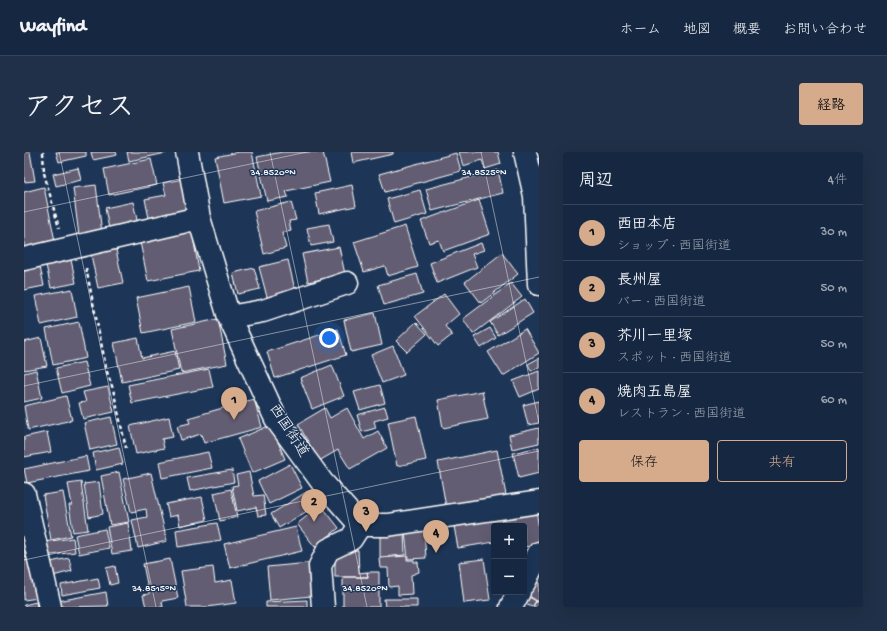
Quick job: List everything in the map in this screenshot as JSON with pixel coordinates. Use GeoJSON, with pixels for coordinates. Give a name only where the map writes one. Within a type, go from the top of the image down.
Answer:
{"type":"FeatureCollection","features":[{"type":"Feature","properties":{"kind":"street","name":"西国街道"},"geometry":{"type":"LineString","coordinates":[[186,152],[199,218],[229,317],[276,419],[322,482],[360,525]]}},
{"type":"Feature","properties":{"kind":"street"},"geometry":{"type":"LineString","coordinates":[[525,152],[535,196],[539,284]]}},
{"type":"Feature","properties":{"kind":"street"},"geometry":{"type":"LineString","coordinates":[[24,259],[199,218]]}},
{"type":"Feature","properties":{"kind":"street"},"geometry":{"type":"LineString","coordinates":[[229,317],[263,311],[347,283]]}},
{"type":"Feature","properties":{"kind":"street"},"geometry":{"type":"LineString","coordinates":[[24,494],[50,607]]}},
{"type":"Feature","properties":{"kind":"street"},"geometry":{"type":"LineString","coordinates":[[323,607],[320,566],[328,550],[351,539],[360,525],[388,525],[539,502]]}},
{"type":"Feature","properties":{"kind":"street"},"geometry":{"type":"LineString","coordinates":[[527,577],[539,553]]}},
{"type":"Feature","properties":{"kind":"street"},"geometry":{"type":"LineString","coordinates":[[511,607],[517,595]]}},
{"type":"Feature","properties":{"kind":"path"},"geometry":{"type":"LineString","coordinates":[[43,152],[44,172],[73,248],[90,283],[107,372],[113,389],[126,448]]}},
{"type":"Feature","properties":{"kind":"building"},"geometry":{"type":"Polygon","coordinates":[[[24,152],[30,152],[35,181],[24,182],[24,152]]]}},
{"type":"Feature","properties":{"kind":"building"},"geometry":{"type":"Polygon","coordinates":[[[56,152],[86,152],[86,156],[59,162],[56,152]]]}},
{"type":"Feature","properties":{"kind":"building"},"geometry":{"type":"Polygon","coordinates":[[[91,152],[116,152],[117,155],[93,160],[91,152]]]}},
{"type":"Feature","properties":{"kind":"building"},"geometry":{"type":"Polygon","coordinates":[[[127,152],[165,152],[166,153],[129,161],[127,152]]]}},
{"type":"Feature","properties":{"kind":"building"},"geometry":{"type":"Polygon","coordinates":[[[239,152],[252,152],[261,196],[224,203],[215,157],[239,152]]]}},
{"type":"Feature","properties":{"kind":"building"},"geometry":{"type":"Polygon","coordinates":[[[282,152],[323,152],[330,182],[286,191],[288,197],[267,201],[257,157],[282,152]]]}},
{"type":"Feature","properties":{"kind":"building"},"geometry":{"type":"Polygon","coordinates":[[[351,152],[393,152],[393,154],[353,163],[351,152]]]}},
{"type":"Feature","properties":{"kind":"building"},"geometry":{"type":"Polygon","coordinates":[[[459,152],[498,152],[501,164],[485,169],[482,160],[463,166],[459,152]]]}},
{"type":"Feature","properties":{"kind":"building"},"geometry":{"type":"Polygon","coordinates":[[[456,153],[461,171],[385,192],[379,174],[456,153]]]}},
{"type":"Feature","properties":{"kind":"building"},"geometry":{"type":"Polygon","coordinates":[[[151,159],[157,185],[109,195],[104,169],[151,159]]]}},
{"type":"Feature","properties":{"kind":"building"},"geometry":{"type":"Polygon","coordinates":[[[78,168],[81,180],[56,186],[53,174],[78,168]]]}},
{"type":"Feature","properties":{"kind":"building"},"geometry":{"type":"Polygon","coordinates":[[[498,170],[503,193],[432,211],[426,189],[498,170]]]}},
{"type":"Feature","properties":{"kind":"building"},"geometry":{"type":"Polygon","coordinates":[[[182,179],[189,215],[150,223],[145,199],[166,195],[163,183],[182,179]]]}},
{"type":"Feature","properties":{"kind":"building"},"geometry":{"type":"Polygon","coordinates":[[[96,185],[102,233],[79,236],[73,188],[96,185]]]}},
{"type":"Feature","properties":{"kind":"building"},"geometry":{"type":"Polygon","coordinates":[[[352,185],[356,206],[319,214],[315,193],[352,185]]]}},
{"type":"Feature","properties":{"kind":"building"},"geometry":{"type":"Polygon","coordinates":[[[44,187],[56,246],[24,253],[24,192],[44,187]]]}},
{"type":"Feature","properties":{"kind":"building"},"geometry":{"type":"Polygon","coordinates":[[[420,190],[427,214],[394,224],[387,199],[420,190]]]}},
{"type":"Feature","properties":{"kind":"building"},"geometry":{"type":"Polygon","coordinates":[[[479,200],[490,234],[443,251],[439,240],[429,243],[421,221],[479,200]]]}},
{"type":"Feature","properties":{"kind":"building"},"geometry":{"type":"Polygon","coordinates":[[[133,202],[138,224],[109,229],[105,208],[133,202]]]}},
{"type":"Feature","properties":{"kind":"building"},"geometry":{"type":"Polygon","coordinates":[[[291,202],[296,220],[289,221],[291,231],[282,233],[286,248],[264,254],[254,211],[291,202]]]}},
{"type":"Feature","properties":{"kind":"building"},"geometry":{"type":"Polygon","coordinates":[[[329,224],[333,242],[311,246],[307,228],[329,224]]]}},
{"type":"Feature","properties":{"kind":"building"},"geometry":{"type":"Polygon","coordinates":[[[405,226],[418,267],[388,276],[385,266],[364,272],[354,242],[405,226]]]}},
{"type":"Feature","properties":{"kind":"building"},"geometry":{"type":"Polygon","coordinates":[[[192,231],[199,271],[148,281],[140,242],[192,231]]]}},
{"type":"Feature","properties":{"kind":"building"},"geometry":{"type":"Polygon","coordinates":[[[481,243],[484,250],[472,254],[477,267],[437,283],[430,263],[481,243]]]}},
{"type":"Feature","properties":{"kind":"building"},"geometry":{"type":"Polygon","coordinates":[[[115,245],[123,283],[98,288],[90,250],[115,245]]]}},
{"type":"Feature","properties":{"kind":"building"},"geometry":{"type":"Polygon","coordinates":[[[339,247],[345,274],[308,282],[302,254],[339,247]]]}},
{"type":"Feature","properties":{"kind":"building"},"geometry":{"type":"Polygon","coordinates":[[[502,253],[518,274],[481,303],[465,282],[502,253]]]}},
{"type":"Feature","properties":{"kind":"building"},"geometry":{"type":"Polygon","coordinates":[[[71,260],[76,283],[51,288],[46,265],[71,260]]]}},
{"type":"Feature","properties":{"kind":"building"},"geometry":{"type":"Polygon","coordinates":[[[288,260],[295,290],[267,297],[259,267],[288,260]]]}},
{"type":"Feature","properties":{"kind":"building"},"geometry":{"type":"Polygon","coordinates":[[[39,261],[44,286],[24,290],[24,264],[39,261]]]}},
{"type":"Feature","properties":{"kind":"building"},"geometry":{"type":"Polygon","coordinates":[[[254,268],[260,289],[238,294],[233,273],[254,268]]]}},
{"type":"Feature","properties":{"kind":"building"},"geometry":{"type":"Polygon","coordinates":[[[417,274],[423,294],[384,305],[378,285],[417,274]]]}},
{"type":"Feature","properties":{"kind":"building"},"geometry":{"type":"Polygon","coordinates":[[[511,283],[522,297],[473,334],[463,319],[511,283]]]}},
{"type":"Feature","properties":{"kind":"building"},"geometry":{"type":"Polygon","coordinates":[[[189,287],[196,322],[143,333],[136,298],[189,287]]]}},
{"type":"Feature","properties":{"kind":"building"},"geometry":{"type":"Polygon","coordinates":[[[72,289],[77,317],[41,325],[35,296],[72,289]]]}},
{"type":"Feature","properties":{"kind":"building"},"geometry":{"type":"Polygon","coordinates":[[[444,294],[459,314],[445,326],[452,335],[438,346],[415,316],[444,294]]]}},
{"type":"Feature","properties":{"kind":"building"},"geometry":{"type":"Polygon","coordinates":[[[525,299],[533,313],[498,335],[490,322],[525,299]]]}},
{"type":"Feature","properties":{"kind":"building"},"geometry":{"type":"Polygon","coordinates":[[[375,313],[382,345],[351,352],[344,320],[375,313]]]}},
{"type":"Feature","properties":{"kind":"building"},"geometry":{"type":"Polygon","coordinates":[[[218,319],[227,364],[181,373],[172,329],[218,319]]]}},
{"type":"Feature","properties":{"kind":"building"},"geometry":{"type":"Polygon","coordinates":[[[79,322],[86,358],[53,365],[46,329],[79,322]]]}},
{"type":"Feature","properties":{"kind":"building"},"geometry":{"type":"Polygon","coordinates":[[[416,322],[427,334],[407,352],[396,341],[416,322]]]}},
{"type":"Feature","properties":{"kind":"building"},"geometry":{"type":"Polygon","coordinates":[[[490,328],[496,338],[481,348],[474,337],[490,328]]]}},
{"type":"Feature","properties":{"kind":"building"},"geometry":{"type":"Polygon","coordinates":[[[338,329],[346,355],[275,378],[267,352],[338,329]]]}},
{"type":"Feature","properties":{"kind":"building"},"geometry":{"type":"Polygon","coordinates":[[[525,329],[539,353],[503,376],[488,352],[525,329]]]}},
{"type":"Feature","properties":{"kind":"building"},"geometry":{"type":"Polygon","coordinates":[[[41,338],[47,366],[24,370],[24,342],[41,338]]]}},
{"type":"Feature","properties":{"kind":"building"},"geometry":{"type":"Polygon","coordinates":[[[138,338],[142,358],[175,351],[179,370],[122,382],[114,343],[138,338]]]}},
{"type":"Feature","properties":{"kind":"building"},"geometry":{"type":"Polygon","coordinates":[[[393,346],[404,375],[382,383],[371,355],[393,346]]]}},
{"type":"Feature","properties":{"kind":"building"},"geometry":{"type":"Polygon","coordinates":[[[539,358],[539,367],[531,371],[528,364],[539,358]]]}},
{"type":"Feature","properties":{"kind":"building"},"geometry":{"type":"Polygon","coordinates":[[[84,362],[90,386],[62,393],[56,368],[84,362]]]}},
{"type":"Feature","properties":{"kind":"building"},"geometry":{"type":"Polygon","coordinates":[[[332,365],[344,396],[312,409],[300,378],[332,365]]]}},
{"type":"Feature","properties":{"kind":"building"},"geometry":{"type":"Polygon","coordinates":[[[209,369],[213,387],[132,403],[128,385],[209,369]]]}},
{"type":"Feature","properties":{"kind":"building"},"geometry":{"type":"Polygon","coordinates":[[[36,370],[42,398],[24,402],[24,373],[36,370]]]}},
{"type":"Feature","properties":{"kind":"building"},"geometry":{"type":"Polygon","coordinates":[[[539,371],[539,389],[520,397],[513,381],[539,371]]]}},
{"type":"Feature","properties":{"kind":"building"},"geometry":{"type":"Polygon","coordinates":[[[380,385],[385,403],[360,410],[354,392],[380,385]]]}},
{"type":"Feature","properties":{"kind":"building"},"geometry":{"type":"Polygon","coordinates":[[[108,387],[114,412],[83,419],[79,403],[86,402],[83,392],[108,387]]]}},
{"type":"Feature","properties":{"kind":"building"},"geometry":{"type":"Polygon","coordinates":[[[482,391],[488,419],[443,428],[438,400],[482,391]]]}},
{"type":"Feature","properties":{"kind":"building"},"geometry":{"type":"Polygon","coordinates":[[[66,396],[72,420],[28,430],[24,406],[66,396]]]}},
{"type":"Feature","properties":{"kind":"building"},"geometry":{"type":"Polygon","coordinates":[[[254,399],[262,427],[204,443],[201,434],[181,440],[177,426],[190,423],[188,418],[254,399]]]}},
{"type":"Feature","properties":{"kind":"building"},"geometry":{"type":"Polygon","coordinates":[[[539,401],[539,423],[528,425],[523,405],[539,401]]]}},
{"type":"Feature","properties":{"kind":"building"},"geometry":{"type":"Polygon","coordinates":[[[385,407],[388,417],[374,421],[376,428],[362,432],[357,415],[385,407]]]}},
{"type":"Feature","properties":{"kind":"building"},"geometry":{"type":"Polygon","coordinates":[[[325,408],[330,418],[347,408],[364,439],[378,431],[387,448],[350,469],[338,450],[319,461],[298,424],[325,408]]]}},
{"type":"Feature","properties":{"kind":"building"},"geometry":{"type":"Polygon","coordinates":[[[416,416],[426,460],[397,466],[388,422],[416,416]]]}},
{"type":"Feature","properties":{"kind":"building"},"geometry":{"type":"Polygon","coordinates":[[[111,417],[117,444],[90,450],[84,423],[111,417]]]}},
{"type":"Feature","properties":{"kind":"building"},"geometry":{"type":"Polygon","coordinates":[[[169,417],[173,437],[162,439],[164,448],[136,454],[130,426],[169,417]]]}},
{"type":"Feature","properties":{"kind":"building"},"geometry":{"type":"Polygon","coordinates":[[[271,425],[285,459],[252,473],[238,439],[271,425]]]}},
{"type":"Feature","properties":{"kind":"building"},"geometry":{"type":"Polygon","coordinates":[[[539,428],[539,443],[512,449],[509,435],[539,428]]]}},
{"type":"Feature","properties":{"kind":"building"},"geometry":{"type":"Polygon","coordinates":[[[47,432],[51,452],[24,457],[24,437],[47,432]]]}},
{"type":"Feature","properties":{"kind":"building"},"geometry":{"type":"Polygon","coordinates":[[[119,447],[123,464],[96,470],[93,453],[119,447]]]}},
{"type":"Feature","properties":{"kind":"building"},"geometry":{"type":"Polygon","coordinates":[[[539,447],[539,473],[519,478],[513,453],[539,447]]]}},
{"type":"Feature","properties":{"kind":"building"},"geometry":{"type":"Polygon","coordinates":[[[497,450],[506,495],[446,507],[438,462],[497,450]]]}},
{"type":"Feature","properties":{"kind":"building"},"geometry":{"type":"Polygon","coordinates":[[[208,452],[212,468],[162,478],[159,462],[208,452]]]}},
{"type":"Feature","properties":{"kind":"building"},"geometry":{"type":"Polygon","coordinates":[[[86,456],[89,471],[27,483],[24,469],[86,456]]]}},
{"type":"Feature","properties":{"kind":"building"},"geometry":{"type":"Polygon","coordinates":[[[290,464],[302,488],[269,504],[258,481],[290,464]]]}},
{"type":"Feature","properties":{"kind":"building"},"geometry":{"type":"Polygon","coordinates":[[[232,470],[234,482],[190,491],[187,478],[232,470]]]}},
{"type":"Feature","properties":{"kind":"building"},"geometry":{"type":"Polygon","coordinates":[[[119,472],[129,522],[110,525],[101,476],[119,472]]]}},
{"type":"Feature","properties":{"kind":"building"},"geometry":{"type":"Polygon","coordinates":[[[249,472],[254,496],[263,495],[266,515],[258,516],[256,507],[237,511],[232,486],[238,485],[236,475],[249,472]]]}},
{"type":"Feature","properties":{"kind":"building"},"geometry":{"type":"Polygon","coordinates":[[[151,473],[167,541],[138,548],[132,520],[147,517],[146,509],[131,512],[123,479],[151,473]]]}},
{"type":"Feature","properties":{"kind":"building"},"geometry":{"type":"Polygon","coordinates":[[[81,482],[88,530],[73,532],[69,505],[72,505],[68,484],[81,482]]]}},
{"type":"Feature","properties":{"kind":"building"},"geometry":{"type":"Polygon","coordinates":[[[99,482],[103,514],[89,517],[84,484],[99,482]]]}},
{"type":"Feature","properties":{"kind":"building"},"geometry":{"type":"Polygon","coordinates":[[[231,489],[237,517],[220,521],[214,493],[231,489]]]}},
{"type":"Feature","properties":{"kind":"building"},"geometry":{"type":"Polygon","coordinates":[[[308,491],[317,505],[279,528],[271,514],[308,491]]]}},
{"type":"Feature","properties":{"kind":"building"},"geometry":{"type":"Polygon","coordinates":[[[63,492],[71,536],[51,540],[43,495],[63,492]]]}},
{"type":"Feature","properties":{"kind":"building"},"geometry":{"type":"Polygon","coordinates":[[[202,497],[207,520],[180,526],[178,515],[169,517],[166,504],[202,497]]]}},
{"type":"Feature","properties":{"kind":"building"},"geometry":{"type":"Polygon","coordinates":[[[321,505],[339,528],[315,547],[297,524],[321,505]]]}},
{"type":"Feature","properties":{"kind":"building"},"geometry":{"type":"Polygon","coordinates":[[[536,510],[539,529],[539,545],[527,547],[527,523],[505,523],[504,516],[536,510]]]}},
{"type":"Feature","properties":{"kind":"building"},"geometry":{"type":"Polygon","coordinates":[[[501,517],[502,523],[491,523],[491,542],[458,548],[454,526],[501,517]]]}},
{"type":"Feature","properties":{"kind":"building"},"geometry":{"type":"Polygon","coordinates":[[[128,523],[132,551],[112,554],[107,527],[128,523]]]}},
{"type":"Feature","properties":{"kind":"building"},"geometry":{"type":"Polygon","coordinates":[[[217,523],[221,540],[178,547],[176,530],[217,523]]]}},
{"type":"Feature","properties":{"kind":"building"},"geometry":{"type":"Polygon","coordinates":[[[296,527],[302,551],[230,568],[224,544],[296,527]]]}},
{"type":"Feature","properties":{"kind":"building"},"geometry":{"type":"Polygon","coordinates":[[[105,529],[109,548],[79,554],[75,535],[105,529]]]}},
{"type":"Feature","properties":{"kind":"building"},"geometry":{"type":"Polygon","coordinates":[[[24,530],[30,556],[24,557],[24,530]]]}},
{"type":"Feature","properties":{"kind":"building"},"geometry":{"type":"Polygon","coordinates":[[[424,531],[426,558],[408,559],[405,532],[424,531]]]}},
{"type":"Feature","properties":{"kind":"building"},"geometry":{"type":"Polygon","coordinates":[[[404,533],[405,555],[380,557],[380,535],[404,533]]]}},
{"type":"Feature","properties":{"kind":"building"},"geometry":{"type":"Polygon","coordinates":[[[73,538],[75,552],[45,556],[43,542],[73,538]]]}},
{"type":"Feature","properties":{"kind":"building"},"geometry":{"type":"Polygon","coordinates":[[[358,550],[359,573],[367,572],[368,577],[335,577],[335,559],[358,550]]]}},
{"type":"Feature","properties":{"kind":"building"},"geometry":{"type":"Polygon","coordinates":[[[407,556],[407,560],[414,560],[414,562],[418,562],[419,572],[411,575],[412,594],[398,595],[398,586],[389,587],[388,568],[380,568],[379,558],[407,556]]]}},
{"type":"Feature","properties":{"kind":"building"},"geometry":{"type":"Polygon","coordinates":[[[69,558],[72,571],[49,577],[46,563],[69,558]]]}},
{"type":"Feature","properties":{"kind":"building"},"geometry":{"type":"Polygon","coordinates":[[[30,559],[38,598],[24,600],[24,560],[30,559]]]}},
{"type":"Feature","properties":{"kind":"building"},"geometry":{"type":"Polygon","coordinates":[[[170,559],[178,598],[162,601],[163,607],[146,607],[143,595],[149,594],[143,564],[170,559]]]}},
{"type":"Feature","properties":{"kind":"building"},"geometry":{"type":"Polygon","coordinates":[[[484,559],[490,600],[464,603],[459,562],[484,559]]]}},
{"type":"Feature","properties":{"kind":"building"},"geometry":{"type":"Polygon","coordinates":[[[309,563],[312,596],[270,600],[267,567],[309,563]]]}},
{"type":"Feature","properties":{"kind":"building"},"geometry":{"type":"Polygon","coordinates":[[[115,566],[118,583],[110,585],[106,568],[115,566]]]}},
{"type":"Feature","properties":{"kind":"building"},"geometry":{"type":"Polygon","coordinates":[[[213,567],[215,583],[232,580],[236,603],[207,607],[187,607],[181,571],[213,567]]]}},
{"type":"Feature","properties":{"kind":"building"},"geometry":{"type":"Polygon","coordinates":[[[367,572],[379,572],[379,607],[343,607],[343,577],[368,577],[367,572]]]}},
{"type":"Feature","properties":{"kind":"building"},"geometry":{"type":"Polygon","coordinates":[[[98,578],[100,588],[62,595],[61,585],[98,578]]]}},
{"type":"Feature","properties":{"kind":"building"},"geometry":{"type":"Polygon","coordinates":[[[539,579],[539,602],[529,596],[539,579]]]}},
{"type":"Feature","properties":{"kind":"building"},"geometry":{"type":"Polygon","coordinates":[[[106,592],[108,606],[60,607],[58,601],[106,592]]]}},
{"type":"Feature","properties":{"kind":"building"},"geometry":{"type":"Polygon","coordinates":[[[529,597],[536,601],[532,607],[525,604],[529,597]]]}},
{"type":"Feature","properties":{"kind":"building"},"geometry":{"type":"Polygon","coordinates":[[[384,599],[417,599],[417,607],[385,607],[384,599]]]}},
{"type":"Feature","properties":{"kind":"building"},"geometry":{"type":"Polygon","coordinates":[[[307,600],[307,607],[266,607],[266,602],[307,600]]]}},
{"type":"Feature","properties":{"kind":"building"},"geometry":{"type":"Polygon","coordinates":[[[536,601],[539,603],[539,607],[533,607],[536,601]]]}},
{"type":"Feature","properties":{"kind":"building"},"geometry":{"type":"Polygon","coordinates":[[[36,602],[37,607],[24,607],[24,605],[36,602]]]}},
{"type":"Feature","properties":{"kind":"place","name":"西田本店"},"geometry":{"type":"Point","coordinates":[234,420]}},
{"type":"Feature","properties":{"kind":"place","name":"長州屋"},"geometry":{"type":"Point","coordinates":[314,522]}},
{"type":"Feature","properties":{"kind":"place","name":"芥川一里塚"},"geometry":{"type":"Point","coordinates":[366,532]}},
{"type":"Feature","properties":{"kind":"place","name":"焼肉五島屋"},"geometry":{"type":"Point","coordinates":[436,553]}}]}
